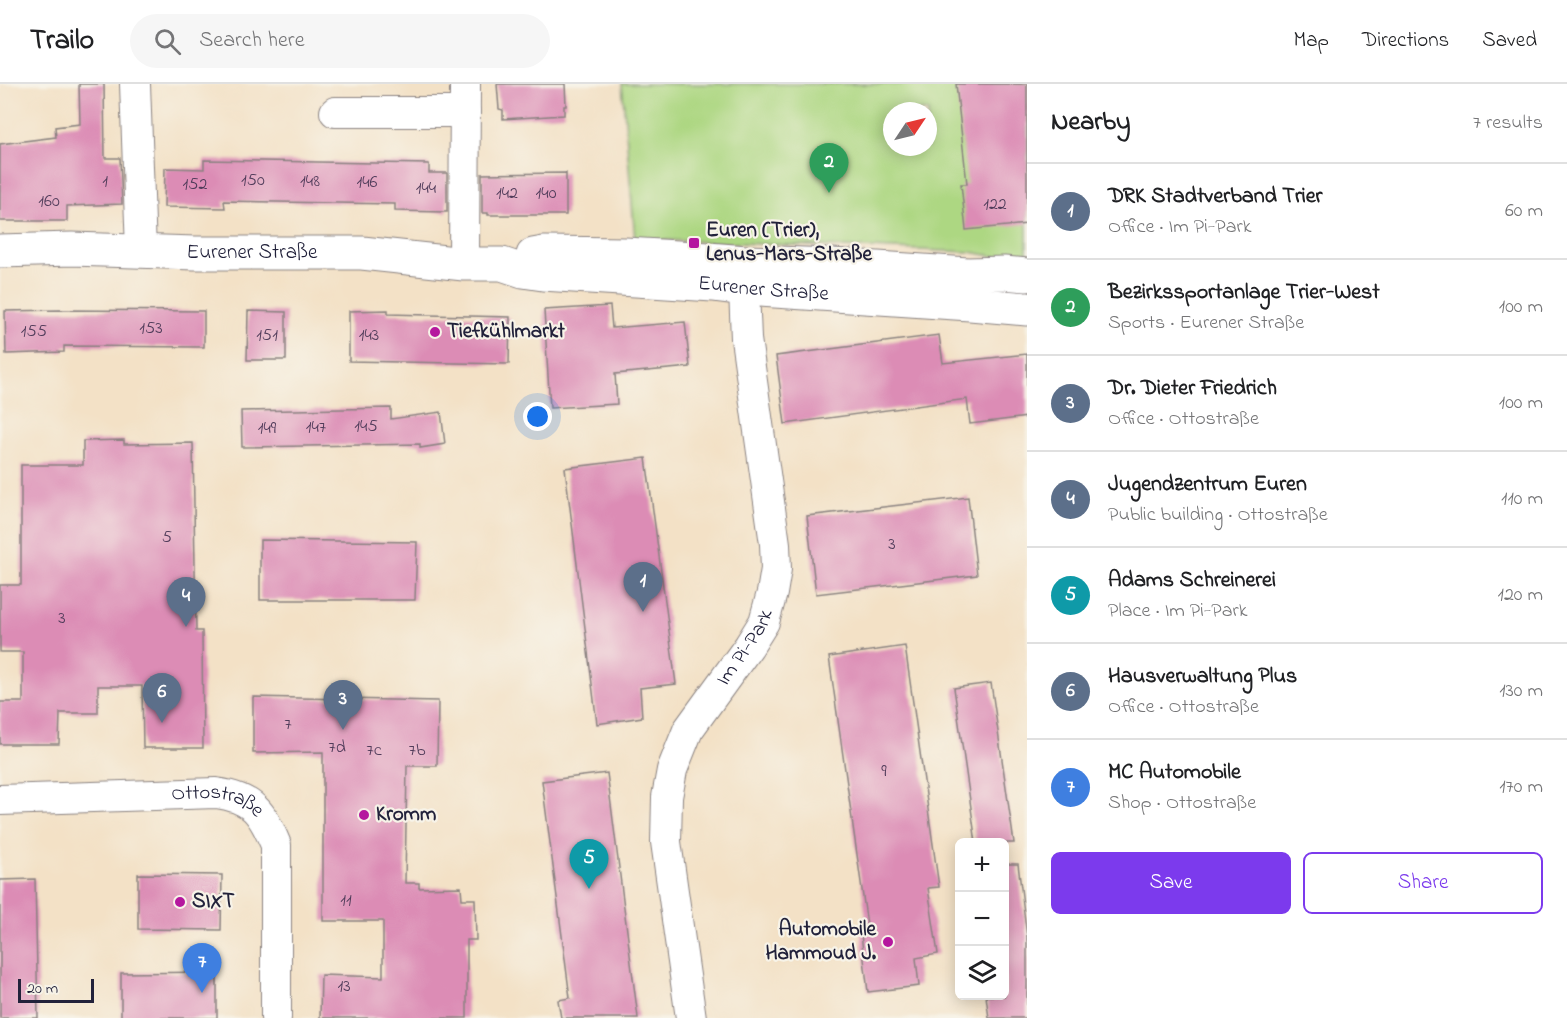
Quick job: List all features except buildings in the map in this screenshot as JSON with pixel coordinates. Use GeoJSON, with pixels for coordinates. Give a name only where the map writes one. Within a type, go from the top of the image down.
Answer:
{"type":"FeatureCollection","features":[{"type":"Feature","properties":{"kind":"street"},"geometry":{"type":"LineString","coordinates":[[135,84],[141,251]]}},
{"type":"Feature","properties":{"kind":"street"},"geometry":{"type":"LineString","coordinates":[[334,112],[465,98],[464,264]]}},
{"type":"Feature","properties":{"kind":"street","name":"Eurener Straße"},"geometry":{"type":"LineString","coordinates":[[0,251],[72,249],[195,253],[362,253],[464,264],[502,264],[523,256],[544,253],[635,255],[745,276],[1027,309]]}},
{"type":"Feature","properties":{"kind":"street","name":"Eurener Straße"},"geometry":{"type":"LineString","coordinates":[[745,276],[832,265],[968,274],[1027,275]]}},
{"type":"Feature","properties":{"kind":"street","name":"Im Pi-Park"},"geometry":{"type":"LineString","coordinates":[[691,1018],[666,842],[667,797],[672,770],[688,730],[764,622],[776,569],[775,544],[746,339],[745,276]]}},
{"type":"Feature","properties":{"kind":"street","name":"Ottostraße"},"geometry":{"type":"LineString","coordinates":[[0,800],[216,793],[231,795],[251,804],[266,821],[276,845],[276,1018]]}},
{"type":"Feature","properties":{"kind":"green space"},"geometry":{"type":"Polygon","coordinates":[[[622,84],[1027,84],[1027,262],[970,252],[635,239],[622,84]]]}},
{"type":"Feature","properties":{"kind":"place","name":"Bezirkssportanlage Trier-West"},"geometry":{"type":"Point","coordinates":[829,193]}},
{"type":"Feature","properties":{"kind":"place","name":"Euren (Trier), Lenus-Mars-Straße"},"geometry":{"type":"Point","coordinates":[694,243]}},
{"type":"Feature","properties":{"kind":"place","name":"Tiefkühlmarkt"},"geometry":{"type":"Point","coordinates":[435,332]}},
{"type":"Feature","properties":{"kind":"place","name":"DRK Stadtverband Trier"},"geometry":{"type":"Point","coordinates":[643,612]}},
{"type":"Feature","properties":{"kind":"place","name":"Jugendzentrum Euren"},"geometry":{"type":"Point","coordinates":[186,627]}},
{"type":"Feature","properties":{"kind":"place","name":"Hausverwaltung Plus"},"geometry":{"type":"Point","coordinates":[162,723]}},
{"type":"Feature","properties":{"kind":"place","name":"Dr. Dieter Friedrich"},"geometry":{"type":"Point","coordinates":[343,730]}},
{"type":"Feature","properties":{"kind":"place","name":"Kromm"},"geometry":{"type":"Point","coordinates":[364,815]}},
{"type":"Feature","properties":{"kind":"place","name":"Adams Schreinerei"},"geometry":{"type":"Point","coordinates":[589,889]}},
{"type":"Feature","properties":{"kind":"place","name":"SIXT"},"geometry":{"type":"Point","coordinates":[180,902]}},
{"type":"Feature","properties":{"kind":"place","name":"Automobile Hammoud J."},"geometry":{"type":"Point","coordinates":[888,942]}},
{"type":"Feature","properties":{"kind":"place","name":"MC Automobile"},"geometry":{"type":"Point","coordinates":[202,993]}}]}
